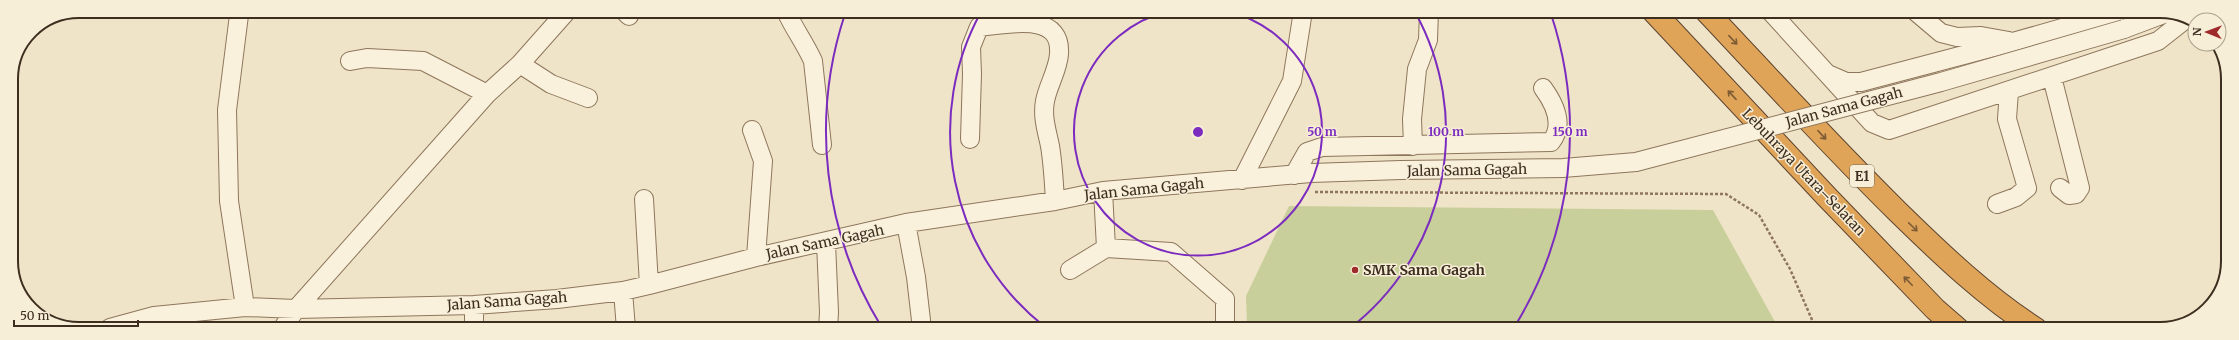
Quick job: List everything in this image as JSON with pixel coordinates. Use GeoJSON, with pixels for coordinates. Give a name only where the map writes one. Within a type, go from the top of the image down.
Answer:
{"type":"FeatureCollection","features":[{"type":"Feature","properties":{"kind":"highway","name":"Lebuhraya Utara–Selatan"},"geometry":{"type":"LineString","coordinates":[[1659,18],[1827,197],[1935,309],[1950,322]]}},
{"type":"Feature","properties":{"kind":"highway","name":"E1"},"geometry":{"type":"LineString","coordinates":[[1713,18],[1849,164],[1918,232],[1972,281],[2027,322]]}},
{"type":"Feature","properties":{"kind":"street"},"geometry":{"type":"LineString","coordinates":[[239,18],[227,110],[229,201],[245,307]]}},
{"type":"Feature","properties":{"kind":"street"},"geometry":{"type":"LineString","coordinates":[[286,322],[296,309],[487,94],[520,64],[561,18]]}},
{"type":"Feature","properties":{"kind":"street"},"geometry":{"type":"LineString","coordinates":[[790,18],[813,61],[822,145]]}},
{"type":"Feature","properties":{"kind":"street"},"geometry":{"type":"LineString","coordinates":[[1242,180],[1292,81],[1302,18]]}},
{"type":"Feature","properties":{"kind":"street"},"geometry":{"type":"LineString","coordinates":[[1413,146],[1412,119],[1417,69],[1428,40],[1429,18]]}},
{"type":"Feature","properties":{"kind":"street"},"geometry":{"type":"LineString","coordinates":[[1776,18],[1872,123],[1889,130],[2158,41],[2182,22]]}},
{"type":"Feature","properties":{"kind":"street"},"geometry":{"type":"LineString","coordinates":[[1922,18],[1941,33],[1957,37],[1981,36],[2014,42]]}},
{"type":"Feature","properties":{"kind":"street"},"geometry":{"type":"LineString","coordinates":[[1829,75],[1846,82],[1861,82],[2014,42],[2097,18]]}},
{"type":"Feature","properties":{"kind":"street","name":"Jalan Sama Gagah"},"geometry":{"type":"LineString","coordinates":[[132,322],[154,316],[245,307],[296,309],[474,305],[557,299],[624,291],[756,257],[826,243],[906,223],[1055,201],[1103,191],[1294,175],[1401,170],[1563,168],[1636,162],[1941,82],[2124,30],[2149,18]]}},
{"type":"Feature","properties":{"kind":"street"},"geometry":{"type":"LineString","coordinates":[[970,140],[972,74],[971,47],[979,27],[1036,22],[1046,27],[1055,34],[1060,54],[1045,101],[1045,125],[1050,146],[1055,201]]}},
{"type":"Feature","properties":{"kind":"street"},"geometry":{"type":"LineString","coordinates":[[350,61],[367,58],[423,61],[487,94]]}},
{"type":"Feature","properties":{"kind":"street"},"geometry":{"type":"LineString","coordinates":[[520,64],[551,84],[588,98]]}},
{"type":"Feature","properties":{"kind":"street"},"geometry":{"type":"LineString","coordinates":[[2052,77],[2080,188],[2076,194],[2069,195],[2060,188]]}},
{"type":"Feature","properties":{"kind":"street"},"geometry":{"type":"LineString","coordinates":[[1294,175],[1307,152],[1322,147],[1551,142],[1555,137],[1556,111],[1555,105],[1543,88]]}},
{"type":"Feature","properties":{"kind":"street"},"geometry":{"type":"LineString","coordinates":[[1998,204],[2016,197],[2027,188],[2007,119],[2008,91]]}},
{"type":"Feature","properties":{"kind":"street"},"geometry":{"type":"LineString","coordinates":[[752,130],[763,161],[756,257]]}},
{"type":"Feature","properties":{"kind":"street"},"geometry":{"type":"LineString","coordinates":[[1103,191],[1106,248]]}},
{"type":"Feature","properties":{"kind":"street"},"geometry":{"type":"LineString","coordinates":[[644,199],[649,285]]}},
{"type":"Feature","properties":{"kind":"street"},"geometry":{"type":"LineString","coordinates":[[906,223],[916,277],[921,322]]}},
{"type":"Feature","properties":{"kind":"street"},"geometry":{"type":"LineString","coordinates":[[826,243],[828,322]]}},
{"type":"Feature","properties":{"kind":"street"},"geometry":{"type":"LineString","coordinates":[[1070,270],[1106,248],[1171,252],[1225,299],[1224,322]]}},
{"type":"Feature","properties":{"kind":"street"},"geometry":{"type":"LineString","coordinates":[[624,291],[626,322]]}},
{"type":"Feature","properties":{"kind":"street"},"geometry":{"type":"LineString","coordinates":[[474,305],[474,322]]}},
{"type":"Feature","properties":{"kind":"path"},"geometry":{"type":"LineString","coordinates":[[1294,175],[1314,192],[1726,194],[1759,215],[1790,269],[1813,322]]}},
{"type":"Feature","properties":{"kind":"green space"},"geometry":{"type":"Polygon","coordinates":[[[1289,206],[1713,210],[1775,322],[1247,322],[1246,296],[1289,206]]]}},
{"type":"Feature","properties":{"kind":"place","name":"SMK Sama Gagah"},"geometry":{"type":"Point","coordinates":[1355,270]}}]}
